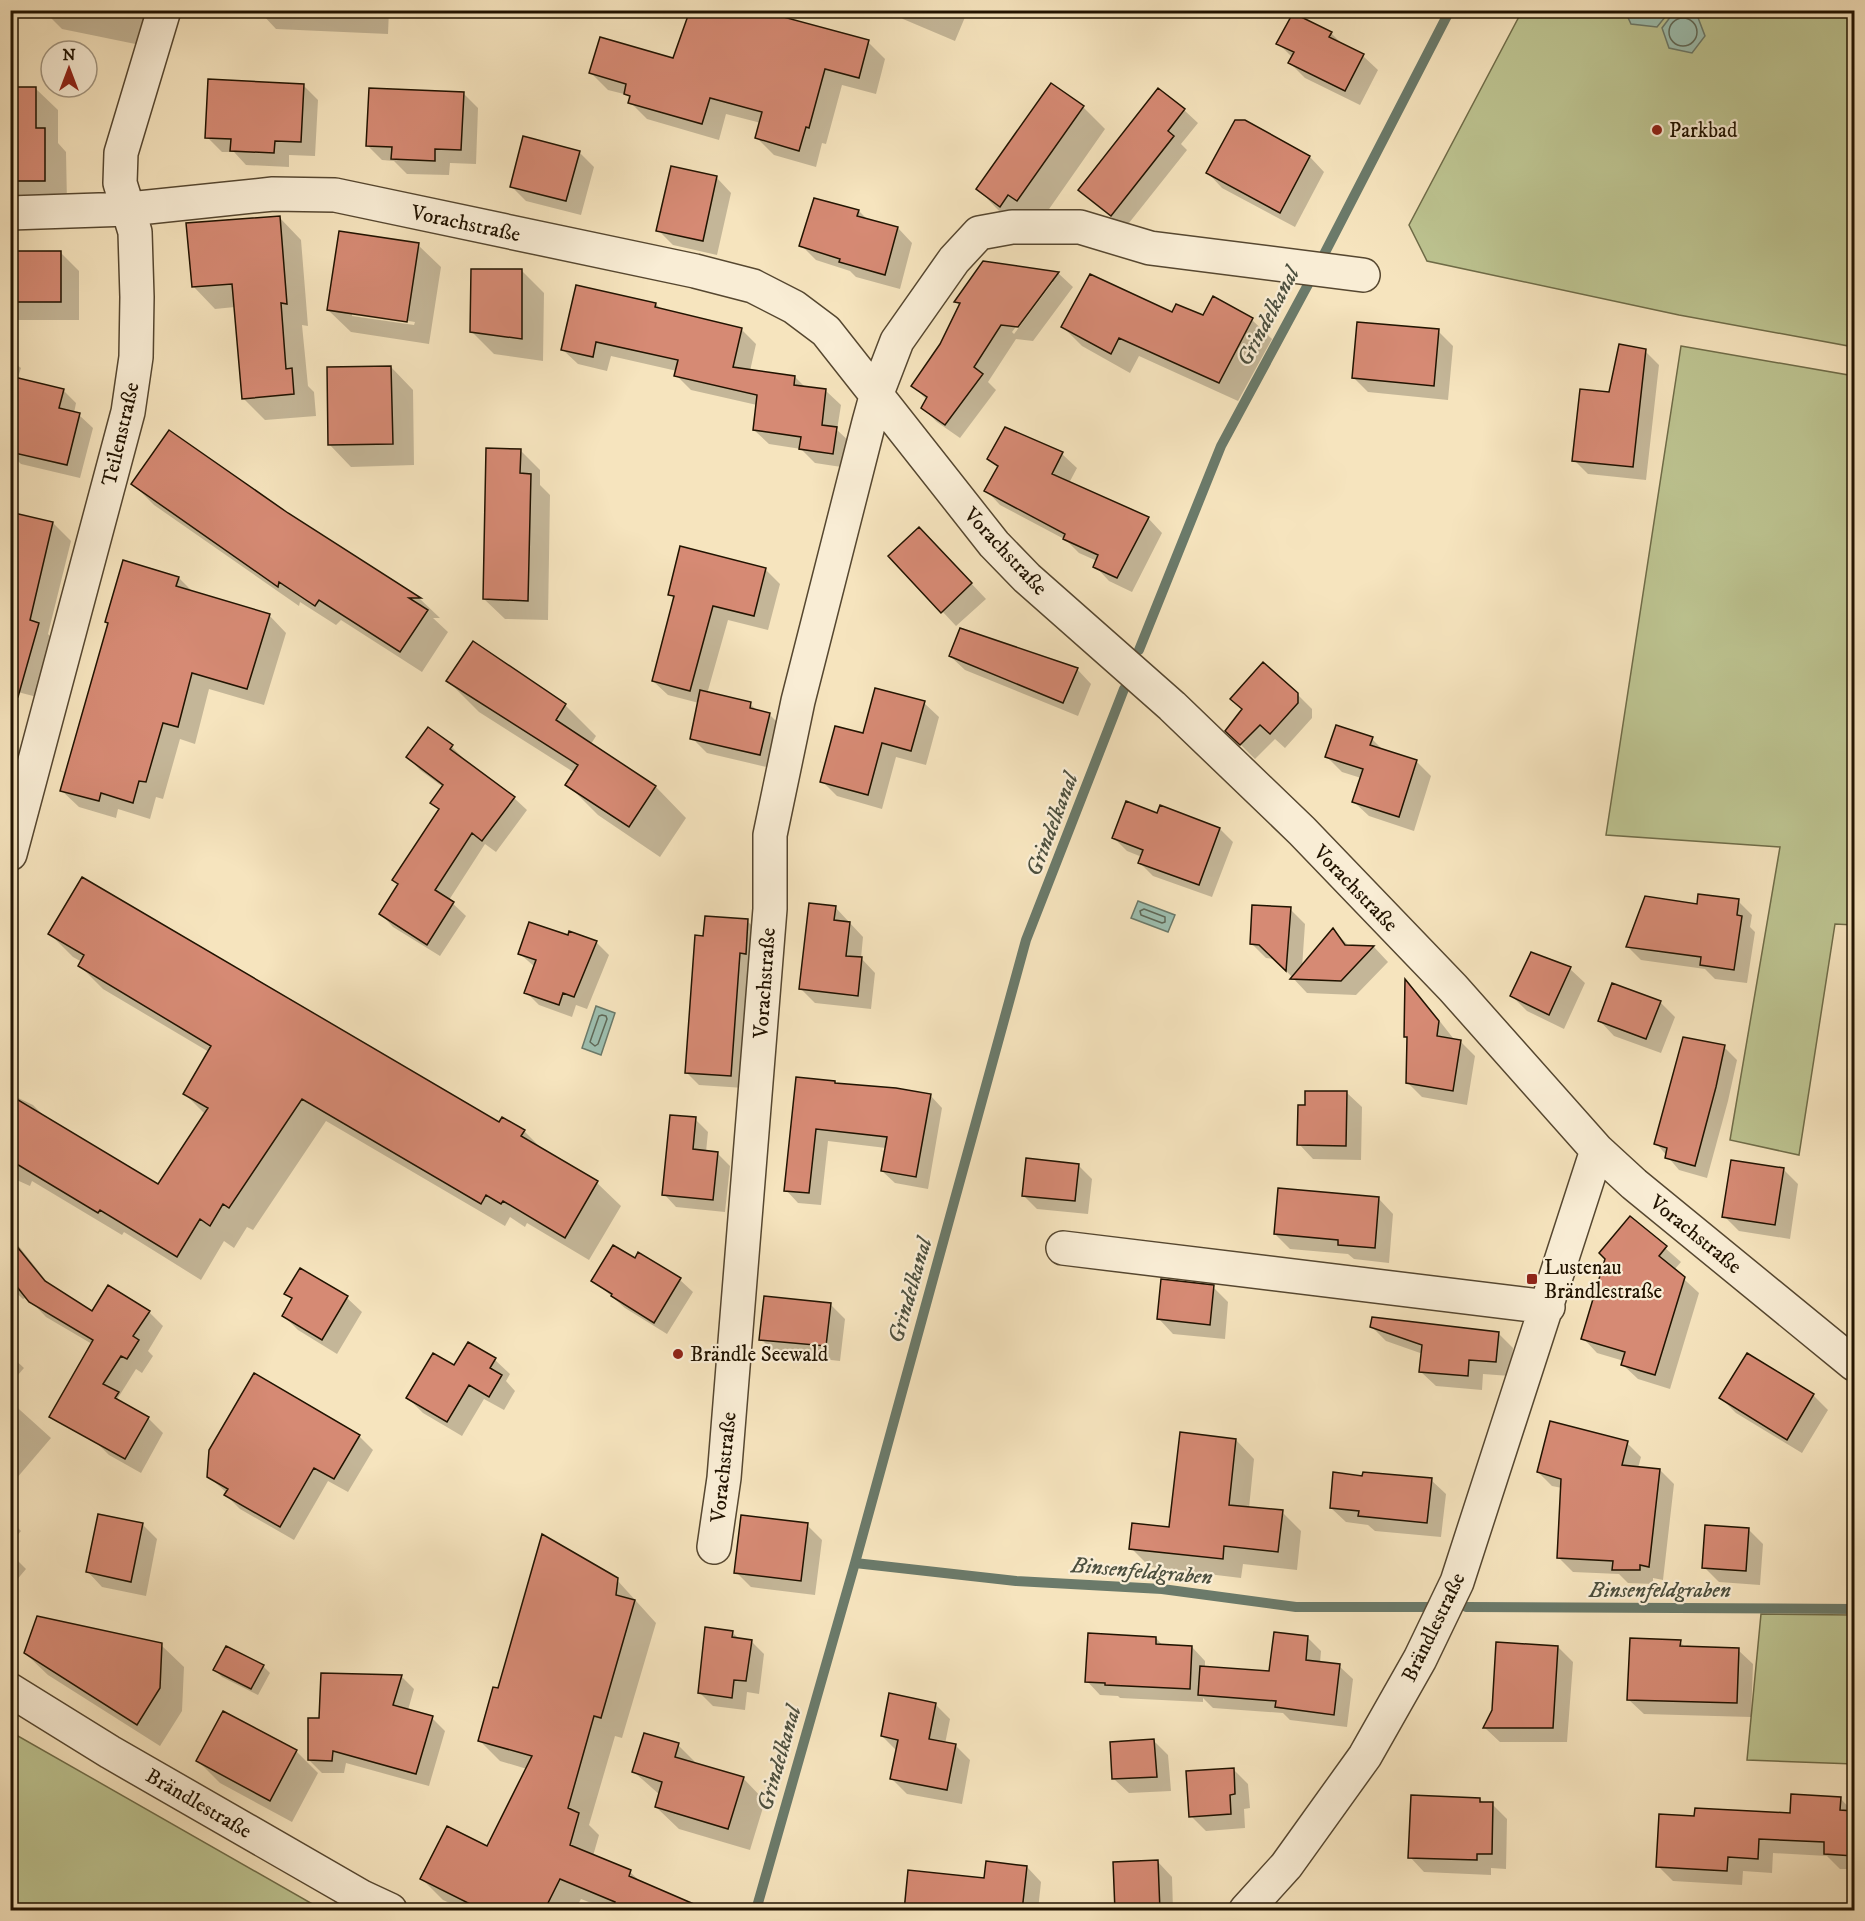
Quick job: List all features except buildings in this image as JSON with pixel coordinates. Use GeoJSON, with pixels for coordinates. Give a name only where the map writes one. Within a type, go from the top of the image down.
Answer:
{"type":"FeatureCollection","features":[{"type":"Feature","properties":{"kind":"street","name":"Teilenstraße"},"geometry":{"type":"LineString","coordinates":[[10,854],[128,412],[136,357],[137,297],[135,232],[120,183],[122,153],[164,10]]}},
{"type":"Feature","properties":{"kind":"street","name":"Vorachstraße"},"geometry":{"type":"LineString","coordinates":[[10,213],[129,209],[273,194],[335,195],[695,271],[753,286],[794,306],[826,331],[994,544],[1027,578],[1172,706],[1302,831],[1453,988],[1597,1150],[1634,1184],[1854,1364]]}},
{"type":"Feature","properties":{"kind":"street","name":"Vorachstraße"},"geometry":{"type":"LineString","coordinates":[[714,1547],[724,1478],[759,1054],[770,909],[770,835],[798,701],[877,393],[897,341],[954,260],[979,233],[1012,227],[1080,227],[1150,248],[1352,274]]}},
{"type":"Feature","properties":{"kind":"street","name":"Brändlestraße"},"geometry":{"type":"LineString","coordinates":[[1246,1911],[1286,1866],[1365,1756],[1420,1659],[1457,1582],[1597,1150]]}},
{"type":"Feature","properties":{"kind":"street"},"geometry":{"type":"LineString","coordinates":[[1063,1248],[1548,1307]]}},
{"type":"Feature","properties":{"kind":"street","name":"Brändlestraße"},"geometry":{"type":"LineString","coordinates":[[10,1690],[370,1906]]}},
{"type":"Feature","properties":{"kind":"green space","name":"Parkbad"},"geometry":{"type":"Polygon","coordinates":[[[1522,11],[1854,11],[1854,347],[1679,315],[1427,261],[1409,225],[1522,11]]]}},
{"type":"Feature","properties":{"kind":"green space"},"geometry":{"type":"Polygon","coordinates":[[[1681,346],[1854,376],[1854,925],[1835,924],[1799,1155],[1730,1140],[1780,847],[1606,835],[1681,346]]]}},
{"type":"Feature","properties":{"kind":"green space"},"geometry":{"type":"Polygon","coordinates":[[[1761,1614],[1854,1615],[1854,1764],[1747,1760],[1761,1614]]]}},
{"type":"Feature","properties":{"kind":"green space"},"geometry":{"type":"Polygon","coordinates":[[[11,1732],[323,1910],[11,1910],[11,1732]]]}},
{"type":"Feature","properties":{"kind":"water"},"geometry":{"type":"Polygon","coordinates":[[[1625,11],[1670,11],[1657,27],[1631,24],[1625,11]]]}},
{"type":"Feature","properties":{"kind":"water"},"geometry":{"type":"Polygon","coordinates":[[[1674,12],[1697,15],[1705,36],[1692,53],[1669,48],[1662,28],[1674,12]]]}},
{"type":"Feature","properties":{"kind":"water"},"geometry":{"type":"Polygon","coordinates":[[[1138,901],[1175,915],[1168,932],[1131,918],[1138,901]]]}},
{"type":"Feature","properties":{"kind":"water"},"geometry":{"type":"Polygon","coordinates":[[[596,1006],[615,1013],[601,1055],[582,1048],[596,1006]]]}},
{"type":"Feature","properties":{"kind":"waterway","name":"Grindelkanal"},"geometry":{"type":"LineString","coordinates":[[1139,650],[1221,446],[1318,266],[1450,10]]}},
{"type":"Feature","properties":{"kind":"waterway","name":"Grindelkanal"},"geometry":{"type":"LineString","coordinates":[[756,1910],[855,1563],[1026,940],[1124,689]]}},
{"type":"Feature","properties":{"kind":"waterway","name":"Binsenfeldgraben"},"geometry":{"type":"LineString","coordinates":[[855,1563],[1016,1581],[1162,1589],[1296,1607],[1427,1607]]}},
{"type":"Feature","properties":{"kind":"waterway","name":"Binsenfeldgraben"},"geometry":{"type":"LineString","coordinates":[[1466,1607],[1854,1609]]}},
{"type":"Feature","properties":{"kind":"place","name":"Parkbad"},"geometry":{"type":"Point","coordinates":[1657,130]}},
{"type":"Feature","properties":{"kind":"place","name":"Lustenau Brändlestraße"},"geometry":{"type":"Point","coordinates":[1532,1279]}},
{"type":"Feature","properties":{"kind":"place","name":"Brändle Seewald"},"geometry":{"type":"Point","coordinates":[678,1354]}}]}
